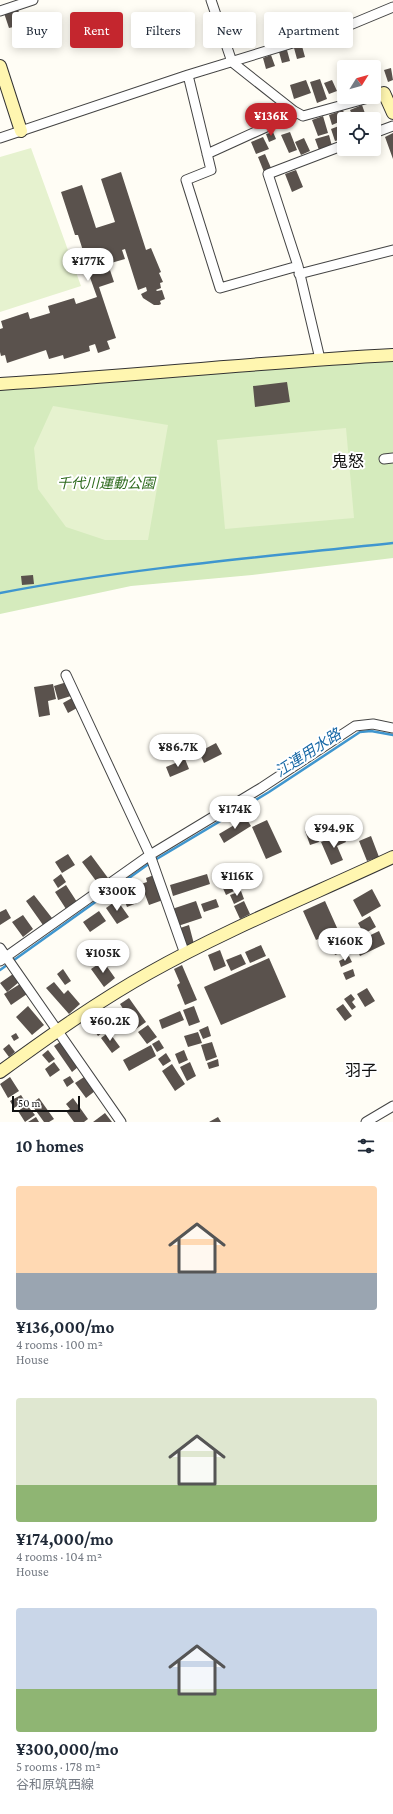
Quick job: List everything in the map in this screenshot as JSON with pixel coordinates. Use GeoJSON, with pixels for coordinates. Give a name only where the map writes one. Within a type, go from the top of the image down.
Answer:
{"type":"FeatureCollection","features":[{"type":"Feature","properties":{"kind":"street"},"geometry":{"type":"LineString","coordinates":[[0,11],[34,0]]}},
{"type":"Feature","properties":{"kind":"street"},"geometry":{"type":"LineString","coordinates":[[211,0],[232,62],[297,113],[303,116],[346,104]]}},
{"type":"Feature","properties":{"kind":"street"},"geometry":{"type":"LineString","coordinates":[[0,138],[188,75],[345,27],[393,7]]}},
{"type":"Feature","properties":{"kind":"street"},"geometry":{"type":"LineString","coordinates":[[0,66],[21,131]]}},
{"type":"Feature","properties":{"kind":"street"},"geometry":{"type":"LineString","coordinates":[[188,75],[211,170],[186,180],[220,288],[393,250]]}},
{"type":"Feature","properties":{"kind":"street"},"geometry":{"type":"LineString","coordinates":[[381,94],[393,113]]}},
{"type":"Feature","properties":{"kind":"street"},"geometry":{"type":"LineString","coordinates":[[207,154],[297,113]]}},
{"type":"Feature","properties":{"kind":"street"},"geometry":{"type":"LineString","coordinates":[[381,130],[393,126]]}},
{"type":"Feature","properties":{"kind":"street"},"geometry":{"type":"LineString","coordinates":[[320,359],[299,270],[268,174],[337,148]]}},
{"type":"Feature","properties":{"kind":"street"},"geometry":{"type":"LineString","coordinates":[[0,384],[320,359],[393,355]]}},
{"type":"Feature","properties":{"kind":"street"},"geometry":{"type":"LineString","coordinates":[[66,675],[150,855],[185,954]]}},
{"type":"Feature","properties":{"kind":"street"},"geometry":{"type":"LineString","coordinates":[[3,959],[150,855],[261,788],[355,726],[372,724],[393,728]]}},
{"type":"Feature","properties":{"kind":"street"},"geometry":{"type":"LineString","coordinates":[[0,1072],[58,1031],[130,984],[185,954],[393,858]]}},
{"type":"Feature","properties":{"kind":"street"},"geometry":{"type":"LineString","coordinates":[[0,948],[3,959],[14,968],[121,1122]]}},
{"type":"Feature","properties":{"kind":"street"},"geometry":{"type":"LineString","coordinates":[[366,1122],[393,1106]]}},
{"type":"Feature","properties":{"kind":"green space"},"geometry":{"type":"Polygon","coordinates":[[[31,148],[81,286],[0,312],[0,157],[31,148]]]}},
{"type":"Feature","properties":{"kind":"green space","name":"千代川運動公園"},"geometry":{"type":"Polygon","coordinates":[[[393,355],[393,558],[252,575],[131,586],[0,614],[0,384],[393,355]]]}},
{"type":"Feature","properties":{"kind":"green space"},"geometry":{"type":"Polygon","coordinates":[[[53,406],[168,425],[148,540],[105,540],[66,527],[38,489],[34,448],[53,406]]]}},
{"type":"Feature","properties":{"kind":"green space"},"geometry":{"type":"Polygon","coordinates":[[[346,428],[354,518],[225,529],[217,440],[346,428]]]}},
{"type":"Feature","properties":{"kind":"building"},"geometry":{"type":"Polygon","coordinates":[[[18,9],[19,12],[12,12],[12,27],[9,28],[4,13],[18,9]]]}},
{"type":"Feature","properties":{"kind":"building"},"geometry":{"type":"Polygon","coordinates":[[[294,48],[303,48],[305,57],[297,59],[294,48]]]}},
{"type":"Feature","properties":{"kind":"building"},"geometry":{"type":"Polygon","coordinates":[[[287,50],[290,61],[282,63],[279,52],[287,50]]]}},
{"type":"Feature","properties":{"kind":"building"},"geometry":{"type":"Polygon","coordinates":[[[271,55],[275,66],[266,69],[263,58],[271,55]]]}},
{"type":"Feature","properties":{"kind":"building"},"geometry":{"type":"Polygon","coordinates":[[[391,68],[393,80],[388,82],[384,70],[391,68]]]}},
{"type":"Feature","properties":{"kind":"building"},"geometry":{"type":"Polygon","coordinates":[[[320,79],[327,99],[317,103],[310,82],[320,79]]]}},
{"type":"Feature","properties":{"kind":"building"},"geometry":{"type":"Polygon","coordinates":[[[306,80],[311,93],[294,99],[290,85],[306,80]]]}},
{"type":"Feature","properties":{"kind":"building"},"geometry":{"type":"Polygon","coordinates":[[[332,80],[337,91],[329,94],[324,83],[332,80]]]}},
{"type":"Feature","properties":{"kind":"building"},"geometry":{"type":"Polygon","coordinates":[[[362,105],[364,112],[351,112],[350,110],[362,105]]]}},
{"type":"Feature","properties":{"kind":"building"},"geometry":{"type":"Polygon","coordinates":[[[337,112],[337,123],[332,125],[329,115],[337,112]]]}},
{"type":"Feature","properties":{"kind":"building"},"geometry":{"type":"Polygon","coordinates":[[[323,116],[328,133],[318,136],[312,120],[323,116]]]}},
{"type":"Feature","properties":{"kind":"building"},"geometry":{"type":"Polygon","coordinates":[[[337,127],[337,140],[335,141],[331,129],[337,127]]]}},
{"type":"Feature","properties":{"kind":"building"},"geometry":{"type":"Polygon","coordinates":[[[273,132],[276,139],[269,142],[266,134],[273,132]]]}},
{"type":"Feature","properties":{"kind":"building"},"geometry":{"type":"Polygon","coordinates":[[[290,132],[297,150],[289,153],[281,135],[290,132]]]}},
{"type":"Feature","properties":{"kind":"building"},"geometry":{"type":"Polygon","coordinates":[[[393,133],[393,159],[385,137],[393,133]]]}},
{"type":"Feature","properties":{"kind":"building"},"geometry":{"type":"Polygon","coordinates":[[[329,135],[332,146],[319,150],[315,139],[329,135]]]}},
{"type":"Feature","properties":{"kind":"building"},"geometry":{"type":"Polygon","coordinates":[[[263,137],[269,149],[256,154],[251,142],[263,137]]]}},
{"type":"Feature","properties":{"kind":"building"},"geometry":{"type":"Polygon","coordinates":[[[304,138],[310,151],[301,155],[295,142],[304,138]]]}},
{"type":"Feature","properties":{"kind":"building"},"geometry":{"type":"Polygon","coordinates":[[[265,154],[271,168],[264,172],[258,157],[265,154]]]}},
{"type":"Feature","properties":{"kind":"building"},"geometry":{"type":"Polygon","coordinates":[[[296,170],[303,187],[292,192],[285,174],[296,170]]]}},
{"type":"Feature","properties":{"kind":"building"},"geometry":{"type":"Polygon","coordinates":[[[121,172],[146,250],[151,248],[161,272],[159,273],[163,282],[160,283],[161,288],[156,290],[162,290],[165,299],[160,301],[161,304],[154,305],[143,298],[141,294],[147,291],[146,287],[138,290],[125,249],[122,250],[125,259],[111,263],[107,251],[104,252],[114,282],[99,287],[116,338],[107,341],[110,349],[98,353],[95,344],[89,346],[90,351],[64,359],[63,355],[49,359],[46,350],[7,363],[5,355],[1,356],[0,352],[0,329],[3,328],[1,321],[28,312],[30,319],[50,313],[48,306],[74,298],[76,304],[97,297],[83,258],[85,257],[78,235],[75,235],[61,192],[82,185],[96,228],[115,222],[101,179],[121,172]]]}},
{"type":"Feature","properties":{"kind":"building"},"geometry":{"type":"Polygon","coordinates":[[[287,382],[290,402],[255,407],[253,386],[287,382]]]}},
{"type":"Feature","properties":{"kind":"building"},"geometry":{"type":"Polygon","coordinates":[[[33,575],[34,584],[22,585],[21,576],[33,575]]]}},
{"type":"Feature","properties":{"kind":"building"},"geometry":{"type":"Polygon","coordinates":[[[67,682],[71,696],[58,700],[54,686],[67,682]]]}},
{"type":"Feature","properties":{"kind":"building"},"geometry":{"type":"Polygon","coordinates":[[[53,684],[56,699],[48,701],[50,715],[39,717],[34,687],[53,684]]]}},
{"type":"Feature","properties":{"kind":"building"},"geometry":{"type":"Polygon","coordinates":[[[72,698],[77,708],[68,713],[63,703],[72,698]]]}},
{"type":"Feature","properties":{"kind":"building"},"geometry":{"type":"Polygon","coordinates":[[[216,743],[222,754],[204,763],[199,752],[216,743]]]}},
{"type":"Feature","properties":{"kind":"building"},"geometry":{"type":"Polygon","coordinates":[[[185,759],[189,769],[170,777],[166,767],[185,759]]]}},
{"type":"Feature","properties":{"kind":"building"},"geometry":{"type":"Polygon","coordinates":[[[246,818],[251,826],[224,843],[219,834],[246,818]]]}},
{"type":"Feature","properties":{"kind":"building"},"geometry":{"type":"Polygon","coordinates":[[[267,820],[282,852],[266,859],[252,827],[267,820]]]}},
{"type":"Feature","properties":{"kind":"building"},"geometry":{"type":"Polygon","coordinates":[[[314,827],[319,842],[310,845],[305,831],[314,827]]]}},
{"type":"Feature","properties":{"kind":"building"},"geometry":{"type":"Polygon","coordinates":[[[342,834],[346,842],[337,846],[343,860],[331,865],[321,842],[342,834]]]}},
{"type":"Feature","properties":{"kind":"building"},"geometry":{"type":"Polygon","coordinates":[[[371,836],[379,857],[367,861],[359,841],[371,836]]]}},
{"type":"Feature","properties":{"kind":"building"},"geometry":{"type":"Polygon","coordinates":[[[68,854],[75,865],[62,873],[55,862],[68,854]]]}},
{"type":"Feature","properties":{"kind":"building"},"geometry":{"type":"Polygon","coordinates":[[[91,855],[108,878],[99,885],[82,862],[91,855]]]}},
{"type":"Feature","properties":{"kind":"building"},"geometry":{"type":"Polygon","coordinates":[[[231,871],[238,889],[226,895],[218,877],[231,871]]]}},
{"type":"Feature","properties":{"kind":"building"},"geometry":{"type":"Polygon","coordinates":[[[61,874],[66,882],[58,888],[53,880],[61,874]]]}},
{"type":"Feature","properties":{"kind":"building"},"geometry":{"type":"Polygon","coordinates":[[[207,874],[210,884],[173,896],[170,885],[207,874]]]}},
{"type":"Feature","properties":{"kind":"building"},"geometry":{"type":"Polygon","coordinates":[[[154,875],[163,900],[149,905],[141,884],[147,882],[146,878],[154,875]]]}},
{"type":"Feature","properties":{"kind":"building"},"geometry":{"type":"Polygon","coordinates":[[[66,885],[77,902],[66,909],[55,892],[66,885]]]}},
{"type":"Feature","properties":{"kind":"building"},"geometry":{"type":"Polygon","coordinates":[[[372,889],[381,906],[362,917],[353,900],[372,889]]]}},
{"type":"Feature","properties":{"kind":"building"},"geometry":{"type":"Polygon","coordinates":[[[132,890],[137,903],[127,907],[122,894],[132,890]]]}},
{"type":"Feature","properties":{"kind":"building"},"geometry":{"type":"Polygon","coordinates":[[[241,891],[244,899],[234,904],[230,895],[241,891]]]}},
{"type":"Feature","properties":{"kind":"building"},"geometry":{"type":"Polygon","coordinates":[[[34,895],[52,918],[43,925],[26,901],[34,895]]]}},
{"type":"Feature","properties":{"kind":"building"},"geometry":{"type":"Polygon","coordinates":[[[216,899],[219,907],[204,912],[201,904],[216,899]]]}},
{"type":"Feature","properties":{"kind":"building"},"geometry":{"type":"Polygon","coordinates":[[[117,900],[129,917],[117,924],[106,908],[117,900]]]}},
{"type":"Feature","properties":{"kind":"building"},"geometry":{"type":"Polygon","coordinates":[[[196,901],[202,918],[178,926],[172,909],[196,901]]]}},
{"type":"Feature","properties":{"kind":"building"},"geometry":{"type":"Polygon","coordinates":[[[244,901],[250,914],[240,919],[234,906],[244,901]]]}},
{"type":"Feature","properties":{"kind":"building"},"geometry":{"type":"Polygon","coordinates":[[[325,901],[338,930],[316,940],[303,911],[325,901]]]}},
{"type":"Feature","properties":{"kind":"building"},"geometry":{"type":"Polygon","coordinates":[[[6,909],[11,918],[0,925],[0,912],[6,909]]]}},
{"type":"Feature","properties":{"kind":"building"},"geometry":{"type":"Polygon","coordinates":[[[99,911],[106,921],[90,932],[83,922],[99,911]]]}},
{"type":"Feature","properties":{"kind":"building"},"geometry":{"type":"Polygon","coordinates":[[[23,915],[33,929],[23,937],[12,922],[23,915]]]}},
{"type":"Feature","properties":{"kind":"building"},"geometry":{"type":"Polygon","coordinates":[[[370,916],[376,927],[364,934],[358,923],[370,916]]]}},
{"type":"Feature","properties":{"kind":"building"},"geometry":{"type":"Polygon","coordinates":[[[189,925],[194,944],[183,948],[177,929],[189,925]]]}},
{"type":"Feature","properties":{"kind":"building"},"geometry":{"type":"Polygon","coordinates":[[[379,931],[385,944],[360,956],[354,943],[379,931]]]}},
{"type":"Feature","properties":{"kind":"building"},"geometry":{"type":"Polygon","coordinates":[[[335,933],[343,952],[335,955],[328,936],[335,933]]]}},
{"type":"Feature","properties":{"kind":"building"},"geometry":{"type":"Polygon","coordinates":[[[261,945],[266,956],[250,963],[245,952],[261,945]]]}},
{"type":"Feature","properties":{"kind":"building"},"geometry":{"type":"Polygon","coordinates":[[[220,950],[226,966],[214,971],[208,955],[220,950]]]}},
{"type":"Feature","properties":{"kind":"building"},"geometry":{"type":"Polygon","coordinates":[[[241,954],[246,964],[231,971],[226,960],[241,954]]]}},
{"type":"Feature","properties":{"kind":"building"},"geometry":{"type":"Polygon","coordinates":[[[349,956],[352,962],[341,967],[339,961],[349,956]]]}},
{"type":"Feature","properties":{"kind":"building"},"geometry":{"type":"Polygon","coordinates":[[[269,958],[286,997],[221,1025],[204,987],[269,958]]]}},
{"type":"Feature","properties":{"kind":"building"},"geometry":{"type":"Polygon","coordinates":[[[103,961],[115,978],[104,987],[91,969],[103,961]]]}},
{"type":"Feature","properties":{"kind":"building"},"geometry":{"type":"Polygon","coordinates":[[[182,965],[197,1000],[185,1005],[177,985],[180,983],[174,969],[182,965]]]}},
{"type":"Feature","properties":{"kind":"building"},"geometry":{"type":"Polygon","coordinates":[[[63,969],[71,981],[65,985],[57,974],[63,969]]]}},
{"type":"Feature","properties":{"kind":"building"},"geometry":{"type":"Polygon","coordinates":[[[353,969],[355,976],[346,980],[343,973],[353,969]]]}},
{"type":"Feature","properties":{"kind":"building"},"geometry":{"type":"Polygon","coordinates":[[[13,974],[19,982],[7,992],[0,983],[13,974]]]}},
{"type":"Feature","properties":{"kind":"building"},"geometry":{"type":"Polygon","coordinates":[[[54,982],[64,994],[68,990],[80,1004],[69,1014],[46,988],[54,982]]]}},
{"type":"Feature","properties":{"kind":"building"},"geometry":{"type":"Polygon","coordinates":[[[20,984],[27,994],[11,1005],[4,994],[20,984]]]}},
{"type":"Feature","properties":{"kind":"building"},"geometry":{"type":"Polygon","coordinates":[[[367,988],[375,1001],[365,1007],[357,994],[367,988]]]}},
{"type":"Feature","properties":{"kind":"building"},"geometry":{"type":"Polygon","coordinates":[[[351,994],[355,999],[352,1002],[356,1007],[352,1010],[344,999],[351,994]]]}},
{"type":"Feature","properties":{"kind":"building"},"geometry":{"type":"Polygon","coordinates":[[[129,998],[146,1022],[136,1029],[120,1004],[129,998]]]}},
{"type":"Feature","properties":{"kind":"building"},"geometry":{"type":"Polygon","coordinates":[[[343,1004],[352,1016],[345,1021],[336,1009],[343,1004]]]}},
{"type":"Feature","properties":{"kind":"building"},"geometry":{"type":"Polygon","coordinates":[[[28,1006],[44,1025],[32,1035],[16,1017],[28,1006]]]}},
{"type":"Feature","properties":{"kind":"building"},"geometry":{"type":"Polygon","coordinates":[[[194,1006],[200,1022],[189,1026],[183,1010],[194,1006]]]}},
{"type":"Feature","properties":{"kind":"building"},"geometry":{"type":"Polygon","coordinates":[[[180,1011],[184,1020],[162,1029],[159,1020],[180,1011]]]}},
{"type":"Feature","properties":{"kind":"building"},"geometry":{"type":"Polygon","coordinates":[[[108,1012],[120,1029],[113,1034],[101,1017],[108,1012]]]}},
{"type":"Feature","properties":{"kind":"building"},"geometry":{"type":"Polygon","coordinates":[[[98,1020],[106,1030],[98,1036],[91,1026],[98,1020]]]}},
{"type":"Feature","properties":{"kind":"building"},"geometry":{"type":"Polygon","coordinates":[[[148,1025],[157,1037],[147,1044],[138,1032],[148,1025]]]}},
{"type":"Feature","properties":{"kind":"building"},"geometry":{"type":"Polygon","coordinates":[[[208,1026],[211,1036],[203,1039],[199,1030],[208,1026]]]}},
{"type":"Feature","properties":{"kind":"building"},"geometry":{"type":"Polygon","coordinates":[[[109,1032],[120,1047],[112,1053],[101,1038],[109,1032]]]}},
{"type":"Feature","properties":{"kind":"building"},"geometry":{"type":"Polygon","coordinates":[[[198,1032],[202,1043],[188,1047],[184,1036],[198,1032]]]}},
{"type":"Feature","properties":{"kind":"building"},"geometry":{"type":"Polygon","coordinates":[[[16,1033],[19,1038],[14,1041],[11,1036],[16,1033]]]}},
{"type":"Feature","properties":{"kind":"building"},"geometry":{"type":"Polygon","coordinates":[[[159,1040],[164,1048],[157,1052],[152,1044],[159,1040]]]}},
{"type":"Feature","properties":{"kind":"building"},"geometry":{"type":"Polygon","coordinates":[[[60,1042],[78,1067],[72,1072],[54,1046],[60,1042]]]}},
{"type":"Feature","properties":{"kind":"building"},"geometry":{"type":"Polygon","coordinates":[[[212,1042],[217,1057],[206,1061],[201,1045],[212,1042]]]}},
{"type":"Feature","properties":{"kind":"building"},"geometry":{"type":"Polygon","coordinates":[[[9,1044],[15,1052],[9,1057],[3,1049],[9,1044]]]}},
{"type":"Feature","properties":{"kind":"building"},"geometry":{"type":"Polygon","coordinates":[[[151,1045],[156,1056],[129,1071],[123,1060],[151,1045]]]}},
{"type":"Feature","properties":{"kind":"building"},"geometry":{"type":"Polygon","coordinates":[[[48,1050],[55,1059],[49,1063],[42,1055],[48,1050]]]}},
{"type":"Feature","properties":{"kind":"building"},"geometry":{"type":"Polygon","coordinates":[[[184,1050],[188,1060],[179,1064],[175,1054],[184,1050]]]}},
{"type":"Feature","properties":{"kind":"building"},"geometry":{"type":"Polygon","coordinates":[[[166,1053],[171,1061],[163,1066],[158,1059],[166,1053]]]}},
{"type":"Feature","properties":{"kind":"building"},"geometry":{"type":"Polygon","coordinates":[[[218,1059],[219,1066],[209,1069],[207,1063],[218,1059]]]}},
{"type":"Feature","properties":{"kind":"building"},"geometry":{"type":"Polygon","coordinates":[[[54,1062],[60,1070],[50,1077],[45,1069],[54,1062]]]}},
{"type":"Feature","properties":{"kind":"building"},"geometry":{"type":"Polygon","coordinates":[[[190,1062],[196,1076],[187,1081],[180,1067],[190,1062]]]}},
{"type":"Feature","properties":{"kind":"building"},"geometry":{"type":"Polygon","coordinates":[[[172,1064],[185,1084],[175,1091],[162,1071],[172,1064]]]}},
{"type":"Feature","properties":{"kind":"building"},"geometry":{"type":"Polygon","coordinates":[[[70,1076],[74,1082],[67,1087],[63,1080],[70,1076]]]}},
{"type":"Feature","properties":{"kind":"building"},"geometry":{"type":"Polygon","coordinates":[[[10,1077],[19,1091],[8,1098],[0,1084],[10,1077]]]}},
{"type":"Feature","properties":{"kind":"building"},"geometry":{"type":"Polygon","coordinates":[[[84,1077],[95,1091],[86,1098],[75,1083],[84,1077]]]}},
{"type":"Feature","properties":{"kind":"building"},"geometry":{"type":"Polygon","coordinates":[[[21,1095],[25,1101],[14,1108],[10,1101],[21,1095]]]}},
{"type":"Feature","properties":{"kind":"building"},"geometry":{"type":"Polygon","coordinates":[[[39,1098],[54,1119],[49,1122],[44,1122],[31,1104],[39,1098]]]}},
{"type":"Feature","properties":{"kind":"building"},"geometry":{"type":"Polygon","coordinates":[[[73,1098],[88,1119],[84,1122],[74,1122],[66,1111],[70,1109],[66,1104],[73,1098]]]}},
{"type":"Feature","properties":{"kind":"building"},"geometry":{"type":"Polygon","coordinates":[[[27,1105],[35,1115],[25,1122],[18,1111],[27,1105]]]}},
{"type":"Feature","properties":{"kind":"building"},"geometry":{"type":"Polygon","coordinates":[[[105,1113],[112,1122],[93,1122],[105,1113]]]}},
{"type":"Feature","properties":{"kind":"building"},"geometry":{"type":"Polygon","coordinates":[[[36,1117],[39,1122],[28,1122],[36,1117]]]}},
{"type":"Feature","properties":{"kind":"building"},"geometry":{"type":"Polygon","coordinates":[[[218,1117],[221,1122],[209,1122],[218,1117]]]}},
{"type":"Feature","properties":{"kind":"waterway"},"geometry":{"type":"LineString","coordinates":[[0,593],[49,584],[147,570],[245,558],[393,543]]}},
{"type":"Feature","properties":{"kind":"waterway","name":"江連用水路"},"geometry":{"type":"LineString","coordinates":[[155,860],[269,792],[360,732],[371,731],[393,735]]}},
{"type":"Feature","properties":{"kind":"waterway","name":"江連用水路"},"geometry":{"type":"LineString","coordinates":[[0,970],[150,863]]}},
{"type":"Feature","properties":{"kind":"district","name":"鬼怒"},"geometry":{"type":"Point","coordinates":[348,461]}},
{"type":"Feature","properties":{"kind":"district","name":"羽子"},"geometry":{"type":"Point","coordinates":[361,1070]}}]}
